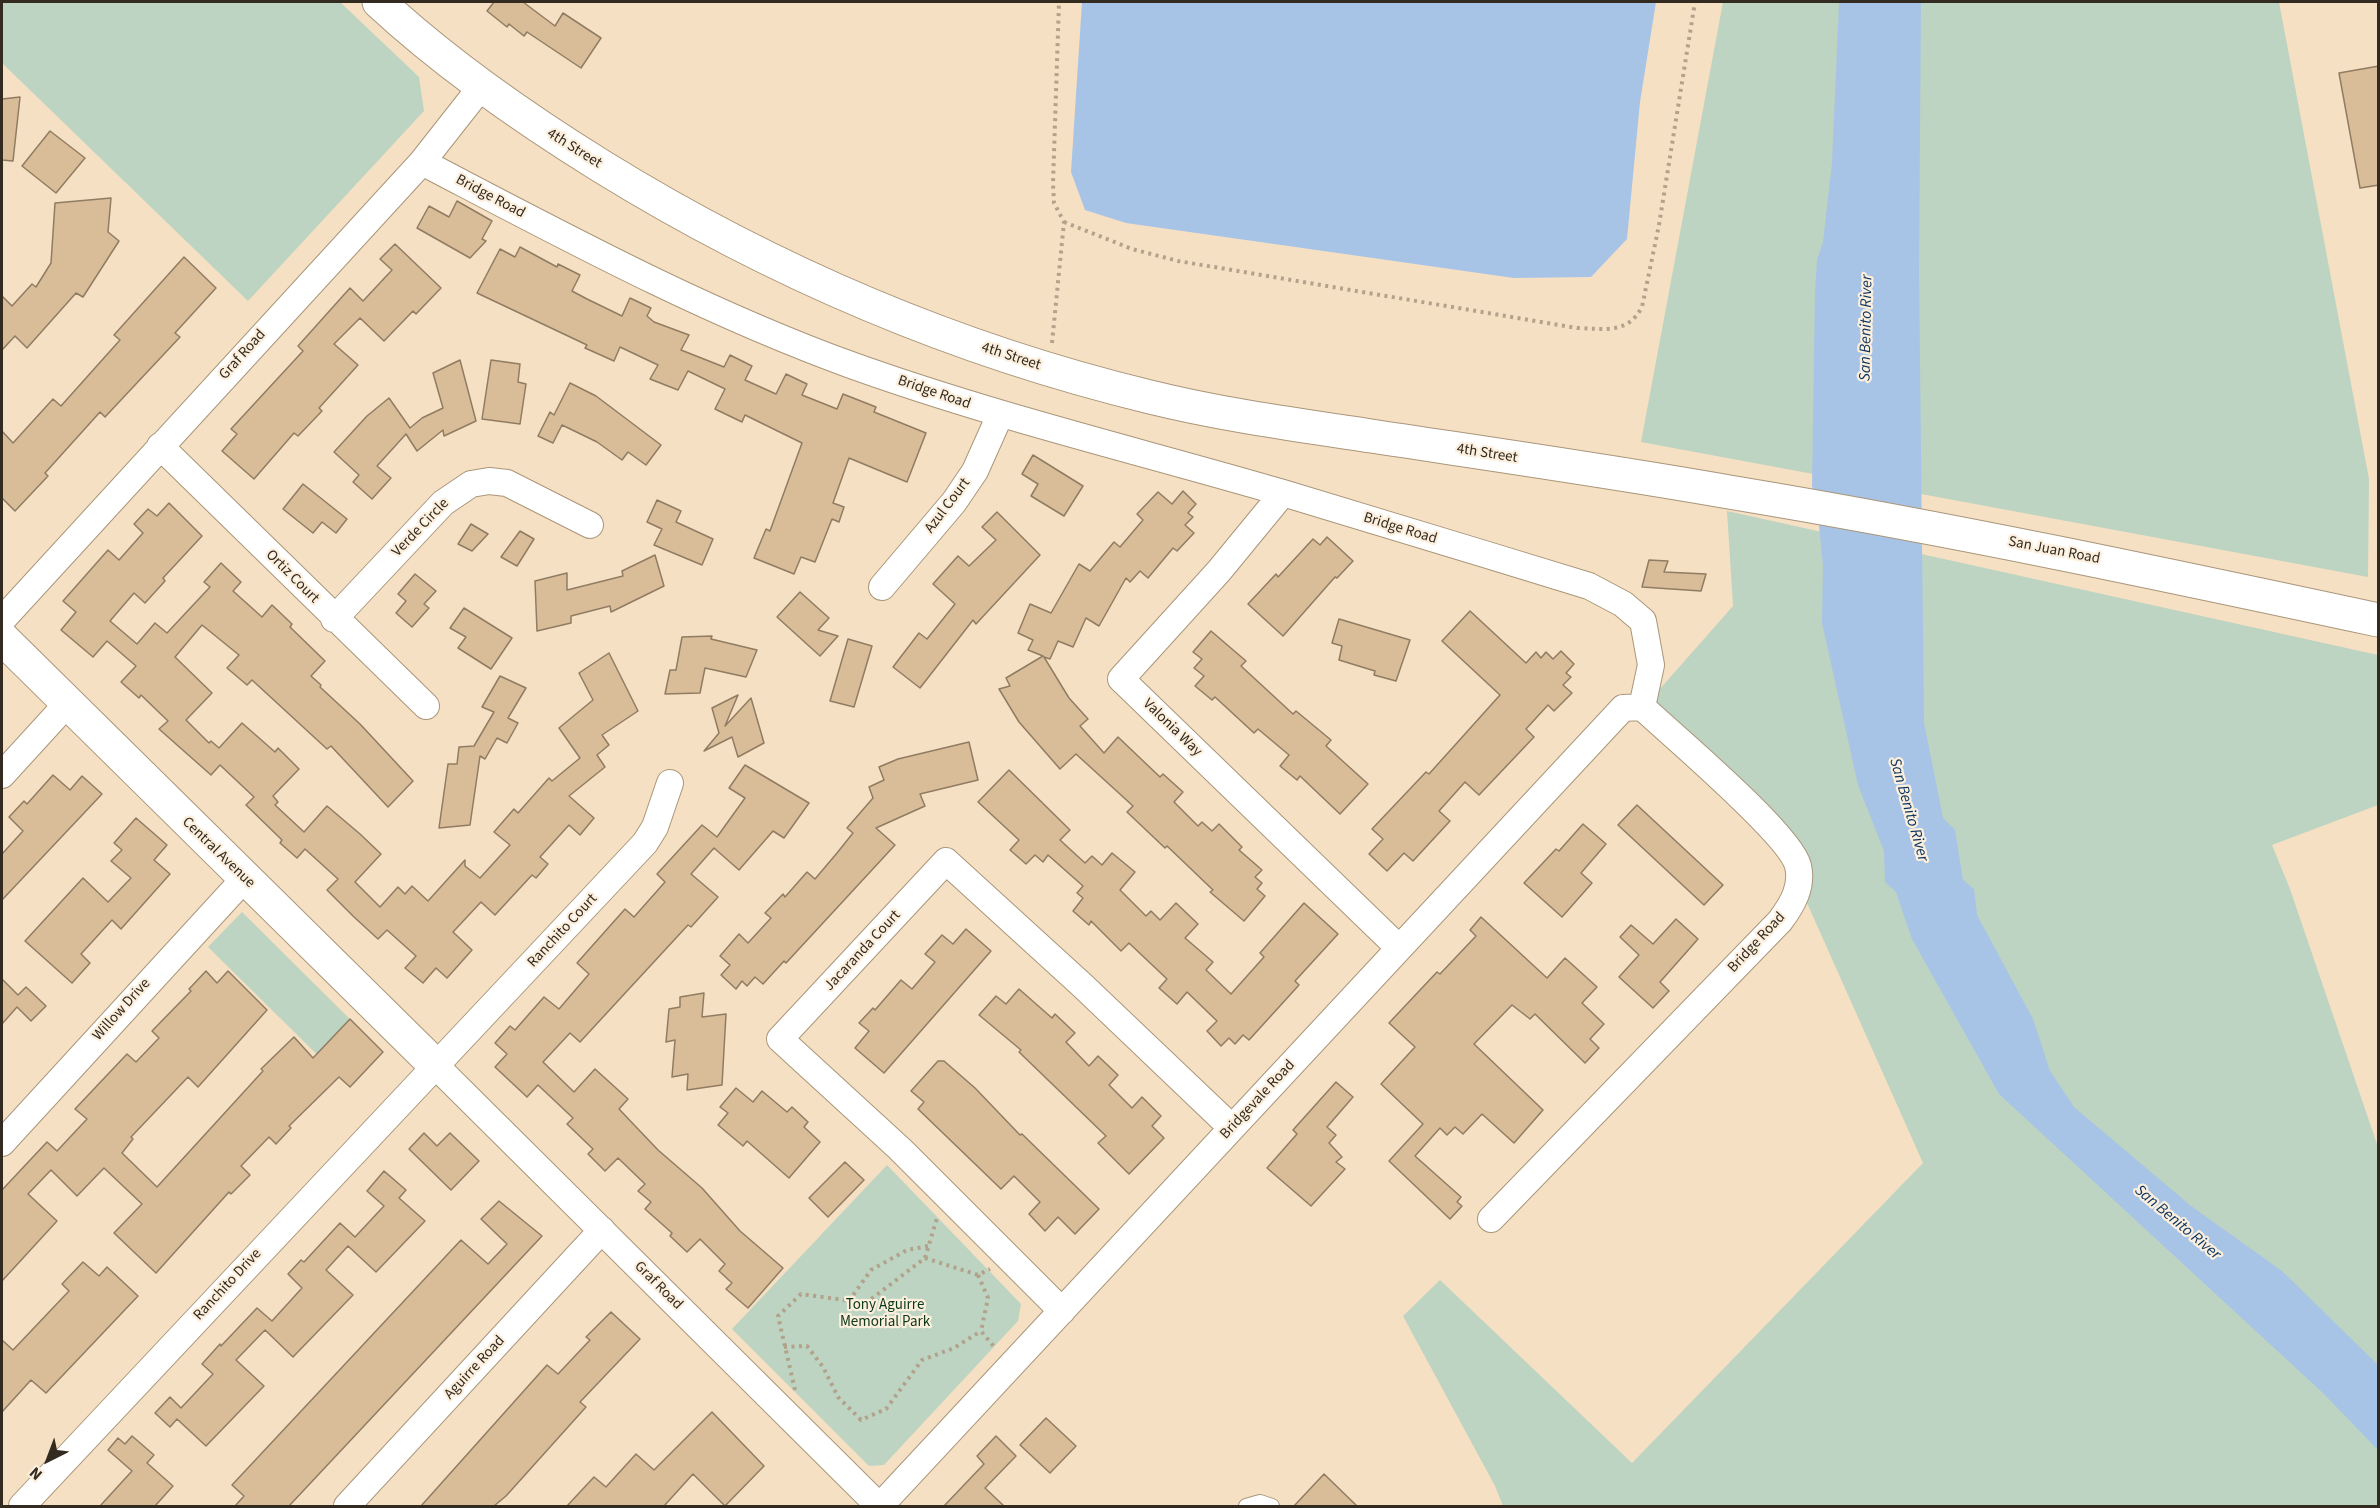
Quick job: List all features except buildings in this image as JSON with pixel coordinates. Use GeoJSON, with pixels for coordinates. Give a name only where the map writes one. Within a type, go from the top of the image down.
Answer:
{"type":"FeatureCollection","features":[{"type":"Feature","properties":{"kind":"main road","name":"4th Street"},"geometry":{"type":"LineString","coordinates":[[379,2],[434,51],[530,122],[663,204],[810,280],[892,315],[1048,369],[1150,397],[1243,416],[1728,491]]}},
{"type":"Feature","properties":{"kind":"main road","name":"San Juan Road"},"geometry":{"type":"LineString","coordinates":[[1728,491],[2054,550],[2379,620]]}},
{"type":"Feature","properties":{"kind":"main road","name":"Central Avenue"},"geometry":{"type":"LineString","coordinates":[[2,639],[66,705],[436,1066]]}},
{"type":"Feature","properties":{"kind":"street","name":"Graf Road"},"geometry":{"type":"LineString","coordinates":[[2,620],[422,162],[481,87]]}},
{"type":"Feature","properties":{"kind":"street","name":"Bridge Road"},"geometry":{"type":"LineString","coordinates":[[422,162],[583,246],[719,311],[850,364],[1000,415],[1283,493],[1589,586],[1623,604],[1642,621],[1651,665],[1642,707],[1734,791],[1788,846],[1799,867],[1798,888],[1780,921],[1491,1219]]}},
{"type":"Feature","properties":{"kind":"street","name":"Azul Court"},"geometry":{"type":"LineString","coordinates":[[882,587],[954,502],[975,471],[1000,415]]}},
{"type":"Feature","properties":{"kind":"street","name":"Ortiz Court"},"geometry":{"type":"LineString","coordinates":[[160,446],[334,619],[426,706]]}},
{"type":"Feature","properties":{"kind":"street","name":"Verde Circle"},"geometry":{"type":"LineString","coordinates":[[334,619],[443,503],[471,484],[489,481],[507,483],[590,525]]}},
{"type":"Feature","properties":{"kind":"street","name":"Valonia Way"},"geometry":{"type":"LineString","coordinates":[[1283,493],[1219,571],[1121,679],[1399,948]]}},
{"type":"Feature","properties":{"kind":"street"},"geometry":{"type":"LineString","coordinates":[[2,775],[66,705]]}},
{"type":"Feature","properties":{"kind":"street","name":"Bridgevale Road"},"geometry":{"type":"LineString","coordinates":[[880,1506],[1623,708],[1642,707]]}},
{"type":"Feature","properties":{"kind":"street","name":"Ranchito Court"},"geometry":{"type":"LineString","coordinates":[[436,1066],[645,843],[656,827],[670,783]]}},
{"type":"Feature","properties":{"kind":"street","name":"Jacaranda Court"},"geometry":{"type":"LineString","coordinates":[[1062,1311],[945,1193],[780,1040],[946,861],[1083,986],[1232,1128]]}},
{"type":"Feature","properties":{"kind":"street","name":"Willow Drive"},"geometry":{"type":"LineString","coordinates":[[2,1143],[245,878]]}},
{"type":"Feature","properties":{"kind":"street","name":"Graf Road"},"geometry":{"type":"LineString","coordinates":[[436,1066],[880,1506]]}},
{"type":"Feature","properties":{"kind":"street","name":"Ranchito Drive"},"geometry":{"type":"LineString","coordinates":[[22,1506],[436,1066]]}},
{"type":"Feature","properties":{"kind":"street","name":"Aguirre Road"},"geometry":{"type":"LineString","coordinates":[[347,1506],[602,1230]]}},
{"type":"Feature","properties":{"kind":"lane"},"geometry":{"type":"LineString","coordinates":[[1246,1506],[1260,1502],[1272,1506]]}},
{"type":"Feature","properties":{"kind":"path"},"geometry":{"type":"LineString","coordinates":[[1048,369],[1064,222],[1054,203],[1053,184],[1059,2]]}},
{"type":"Feature","properties":{"kind":"path"},"geometry":{"type":"LineString","coordinates":[[1064,222],[1132,249],[1178,261],[1577,328],[1613,330],[1626,326],[1636,318],[1642,307],[1652,260],[1695,2]]}},
{"type":"Feature","properties":{"kind":"path"},"geometry":{"type":"LineString","coordinates":[[798,1400],[778,1316],[801,1294],[866,1303],[925,1258],[945,1193]]}},
{"type":"Feature","properties":{"kind":"path"},"geometry":{"type":"LineString","coordinates":[[849,1301],[871,1270],[908,1250],[928,1246]]}},
{"type":"Feature","properties":{"kind":"path"},"geometry":{"type":"LineString","coordinates":[[925,1258],[978,1275],[1011,1259]]}},
{"type":"Feature","properties":{"kind":"path"},"geometry":{"type":"LineString","coordinates":[[784,1347],[807,1346],[823,1367],[838,1397],[861,1420],[886,1409],[922,1360],[954,1348],[981,1331],[988,1298],[978,1275]]}},
{"type":"Feature","properties":{"kind":"path"},"geometry":{"type":"LineString","coordinates":[[981,1331],[994,1348],[1013,1364]]}},
{"type":"Feature","properties":{"kind":"green space"},"geometry":{"type":"Polygon","coordinates":[[[2,2],[340,2],[419,77],[424,111],[248,301],[2,63],[2,2]]]}},
{"type":"Feature","properties":{"kind":"green space"},"geometry":{"type":"Polygon","coordinates":[[[1723,2],[2279,2],[2369,479],[2368,577],[1641,442],[1723,2]]]}},
{"type":"Feature","properties":{"kind":"green space"},"geometry":{"type":"Polygon","coordinates":[[[1727,511],[2378,655],[2378,805],[2272,845],[2290,889],[2378,1147],[2378,1506],[1503,1506],[1495,1486],[1403,1316],[1440,1280],[1632,1463],[1923,1163],[1807,903],[1810,885],[1651,699],[1733,606],[1727,511]]]}},
{"type":"Feature","properties":{"kind":"green space"},"geometry":{"type":"Polygon","coordinates":[[[242,912],[383,1052],[350,1087],[208,947],[242,912]]]}},
{"type":"Feature","properties":{"kind":"green space","name":"Tony Aguirre Memorial Park"},"geometry":{"type":"Polygon","coordinates":[[[887,1165],[1021,1304],[1018,1321],[884,1465],[869,1466],[732,1329],[887,1165]]]}},
{"type":"Feature","properties":{"kind":"water"},"geometry":{"type":"Polygon","coordinates":[[[1082,2],[1656,2],[1640,102],[1627,239],[1591,277],[1514,278],[1126,223],[1085,210],[1071,172],[1082,2]]]}},
{"type":"Feature","properties":{"kind":"water","name":"San Benito River"},"geometry":{"type":"Polygon","coordinates":[[[1921,2],[1919,270],[1924,723],[1943,818],[1955,830],[1963,880],[1974,889],[1977,915],[2033,1019],[2050,1071],[2074,1107],[2191,1206],[2282,1271],[2378,1365],[2378,1450],[2323,1393],[1999,1094],[1912,939],[1896,892],[1885,882],[1884,851],[1858,785],[1822,623],[1823,565],[1817,507],[1812,486],[1815,291],[1817,260],[1823,242],[1832,163],[1839,3],[1921,2]]]}}]}
